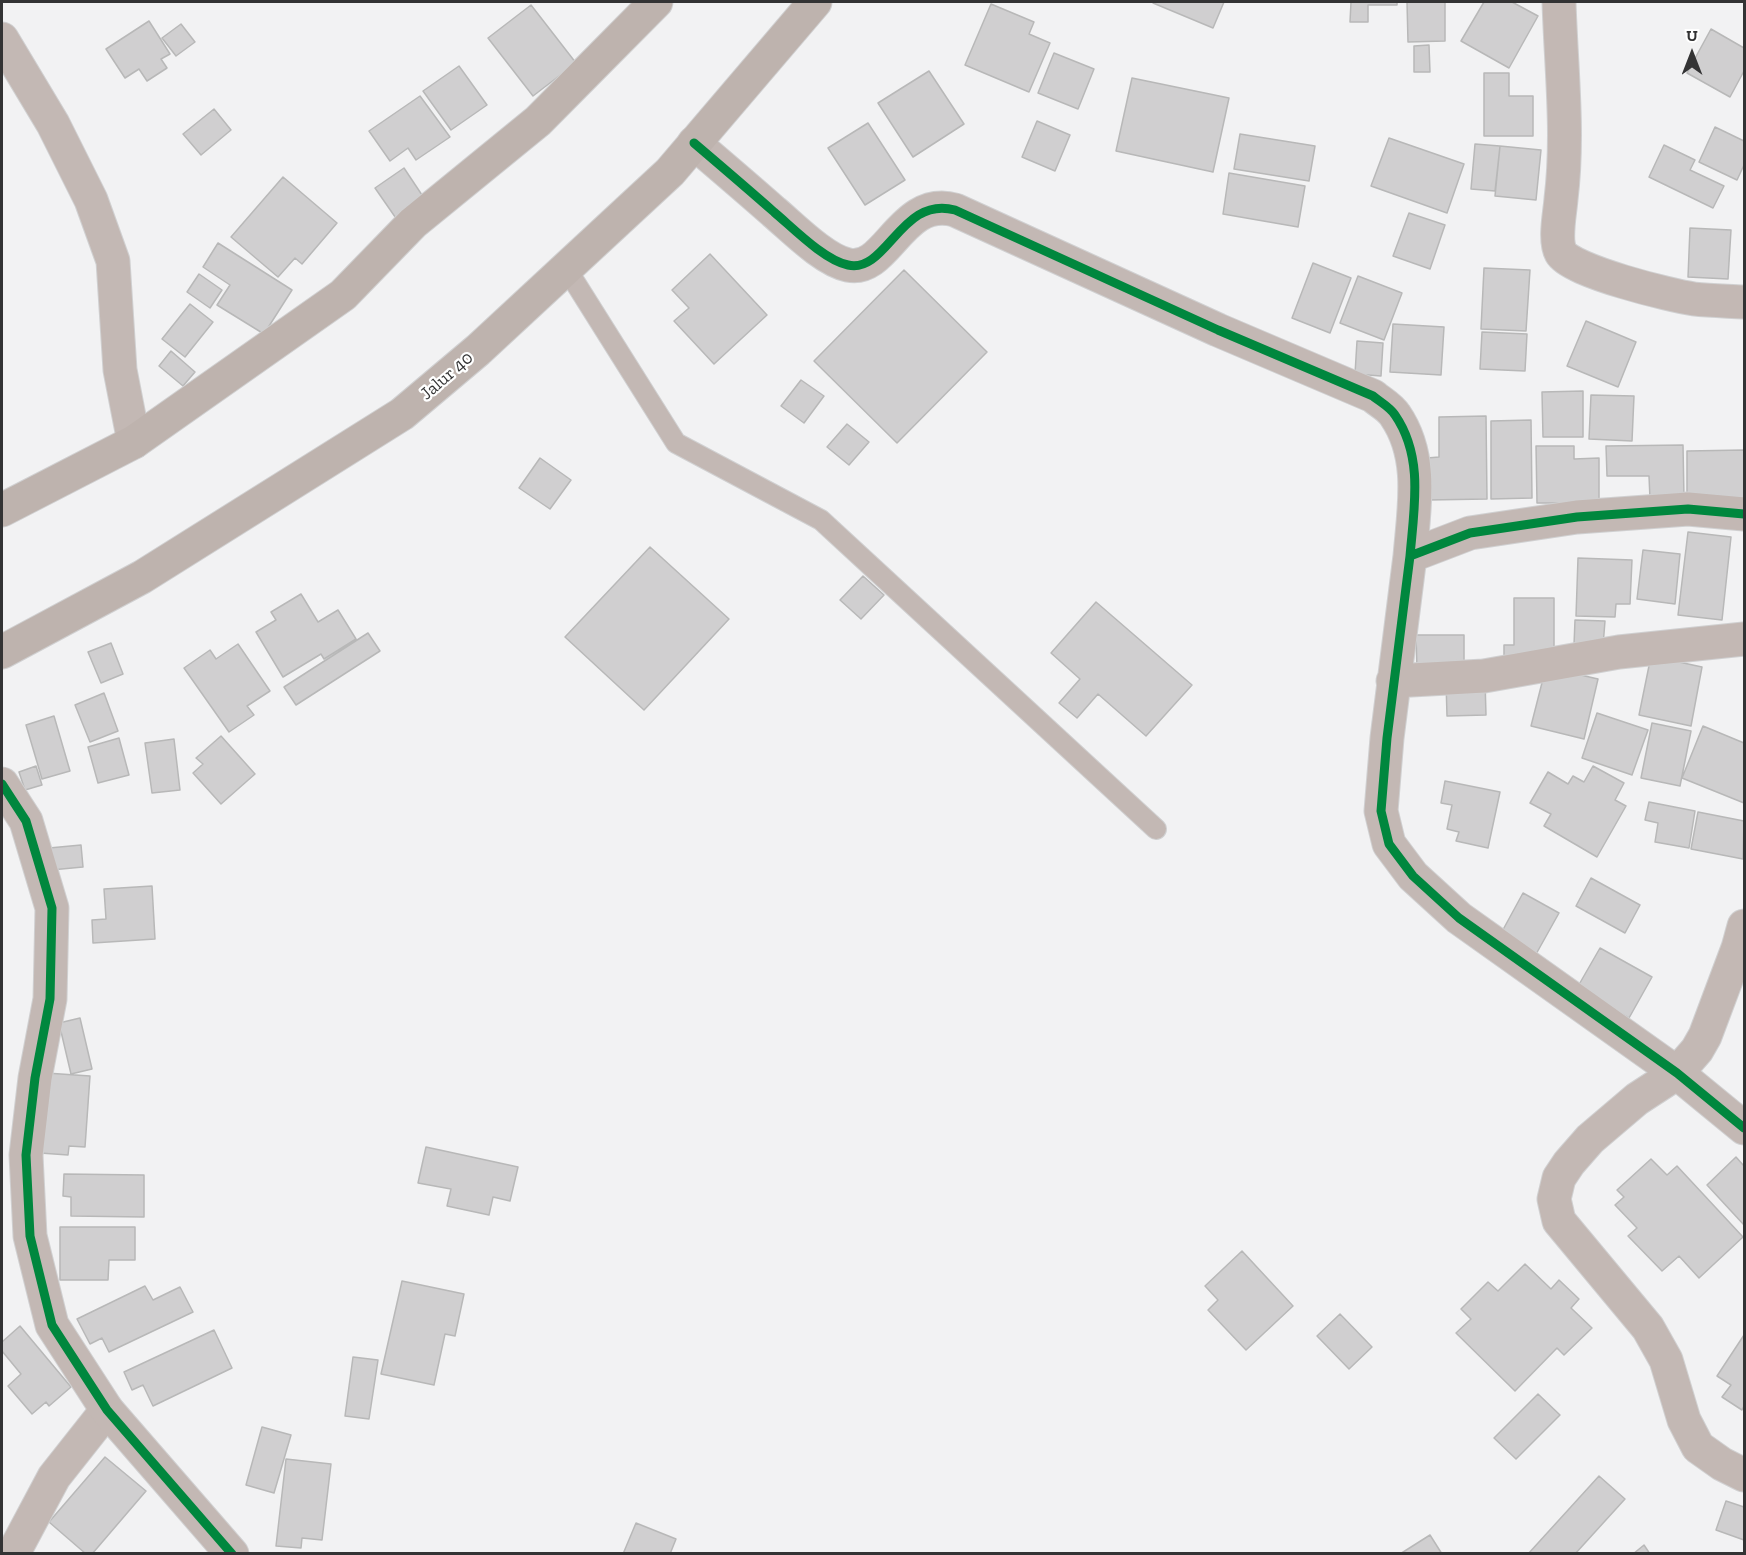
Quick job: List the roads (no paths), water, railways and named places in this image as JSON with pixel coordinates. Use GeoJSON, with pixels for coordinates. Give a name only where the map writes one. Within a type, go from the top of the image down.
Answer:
{"type":"FeatureCollection","features":[{"type":"Feature","properties":{"kind":"highway"},"geometry":{"type":"LineString","coordinates":[[2,510],[134,442],[343,295],[413,223],[538,121],[656,2]]}},
{"type":"Feature","properties":{"kind":"highway","name":"Jalur 40"},"geometry":{"type":"LineString","coordinates":[[2,652],[142,577],[402,414],[478,350],[670,172],[815,2]]}},
{"type":"Feature","properties":{"kind":"street"},"geometry":{"type":"LineString","coordinates":[[1559,2],[1564,148],[1558,223],[1561,252],[1567,260],[1584,269],[1654,290],[1693,299],[1744,302]]}},
{"type":"Feature","properties":{"kind":"street"},"geometry":{"type":"LineString","coordinates":[[2,39],[53,124],[91,200],[113,261],[120,370],[134,442]]}},
{"type":"Feature","properties":{"kind":"street"},"geometry":{"type":"LineString","coordinates":[[694,143],[820,252],[848,265],[867,262],[923,211],[945,207],[1218,330],[1373,396],[1394,413],[1414,460],[1416,489],[1410,556],[1393,681],[1381,811],[1389,844],[1413,876],[1459,918],[1677,1073],[1744,1128]]}},
{"type":"Feature","properties":{"kind":"street"},"geometry":{"type":"LineString","coordinates":[[1410,556],[1470,533],[1577,517],[1688,509],[1744,514]]}},
{"type":"Feature","properties":{"kind":"street"},"geometry":{"type":"LineString","coordinates":[[1393,681],[1484,675],[1619,652],[1744,639]]}},
{"type":"Feature","properties":{"kind":"street"},"geometry":{"type":"LineString","coordinates":[[2,784],[26,821],[52,908],[50,999],[35,1077],[26,1155],[30,1236],[52,1325],[107,1410],[232,1554]]}},
{"type":"Feature","properties":{"kind":"street"},"geometry":{"type":"LineString","coordinates":[[1744,926],[1705,1036],[1697,1050],[1677,1073],[1637,1099],[1590,1139],[1569,1162],[1559,1178],[1554,1199],[1560,1221],[1648,1328],[1666,1360],[1684,1420],[1698,1447],[1722,1464],[1744,1475]]}},
{"type":"Feature","properties":{"kind":"street"},"geometry":{"type":"LineString","coordinates":[[14,1554],[54,1477],[107,1410]]}},
{"type":"Feature","properties":{"kind":"lane"},"geometry":{"type":"LineString","coordinates":[[566,268],[675,443],[821,520],[1156,829]]}}]}
